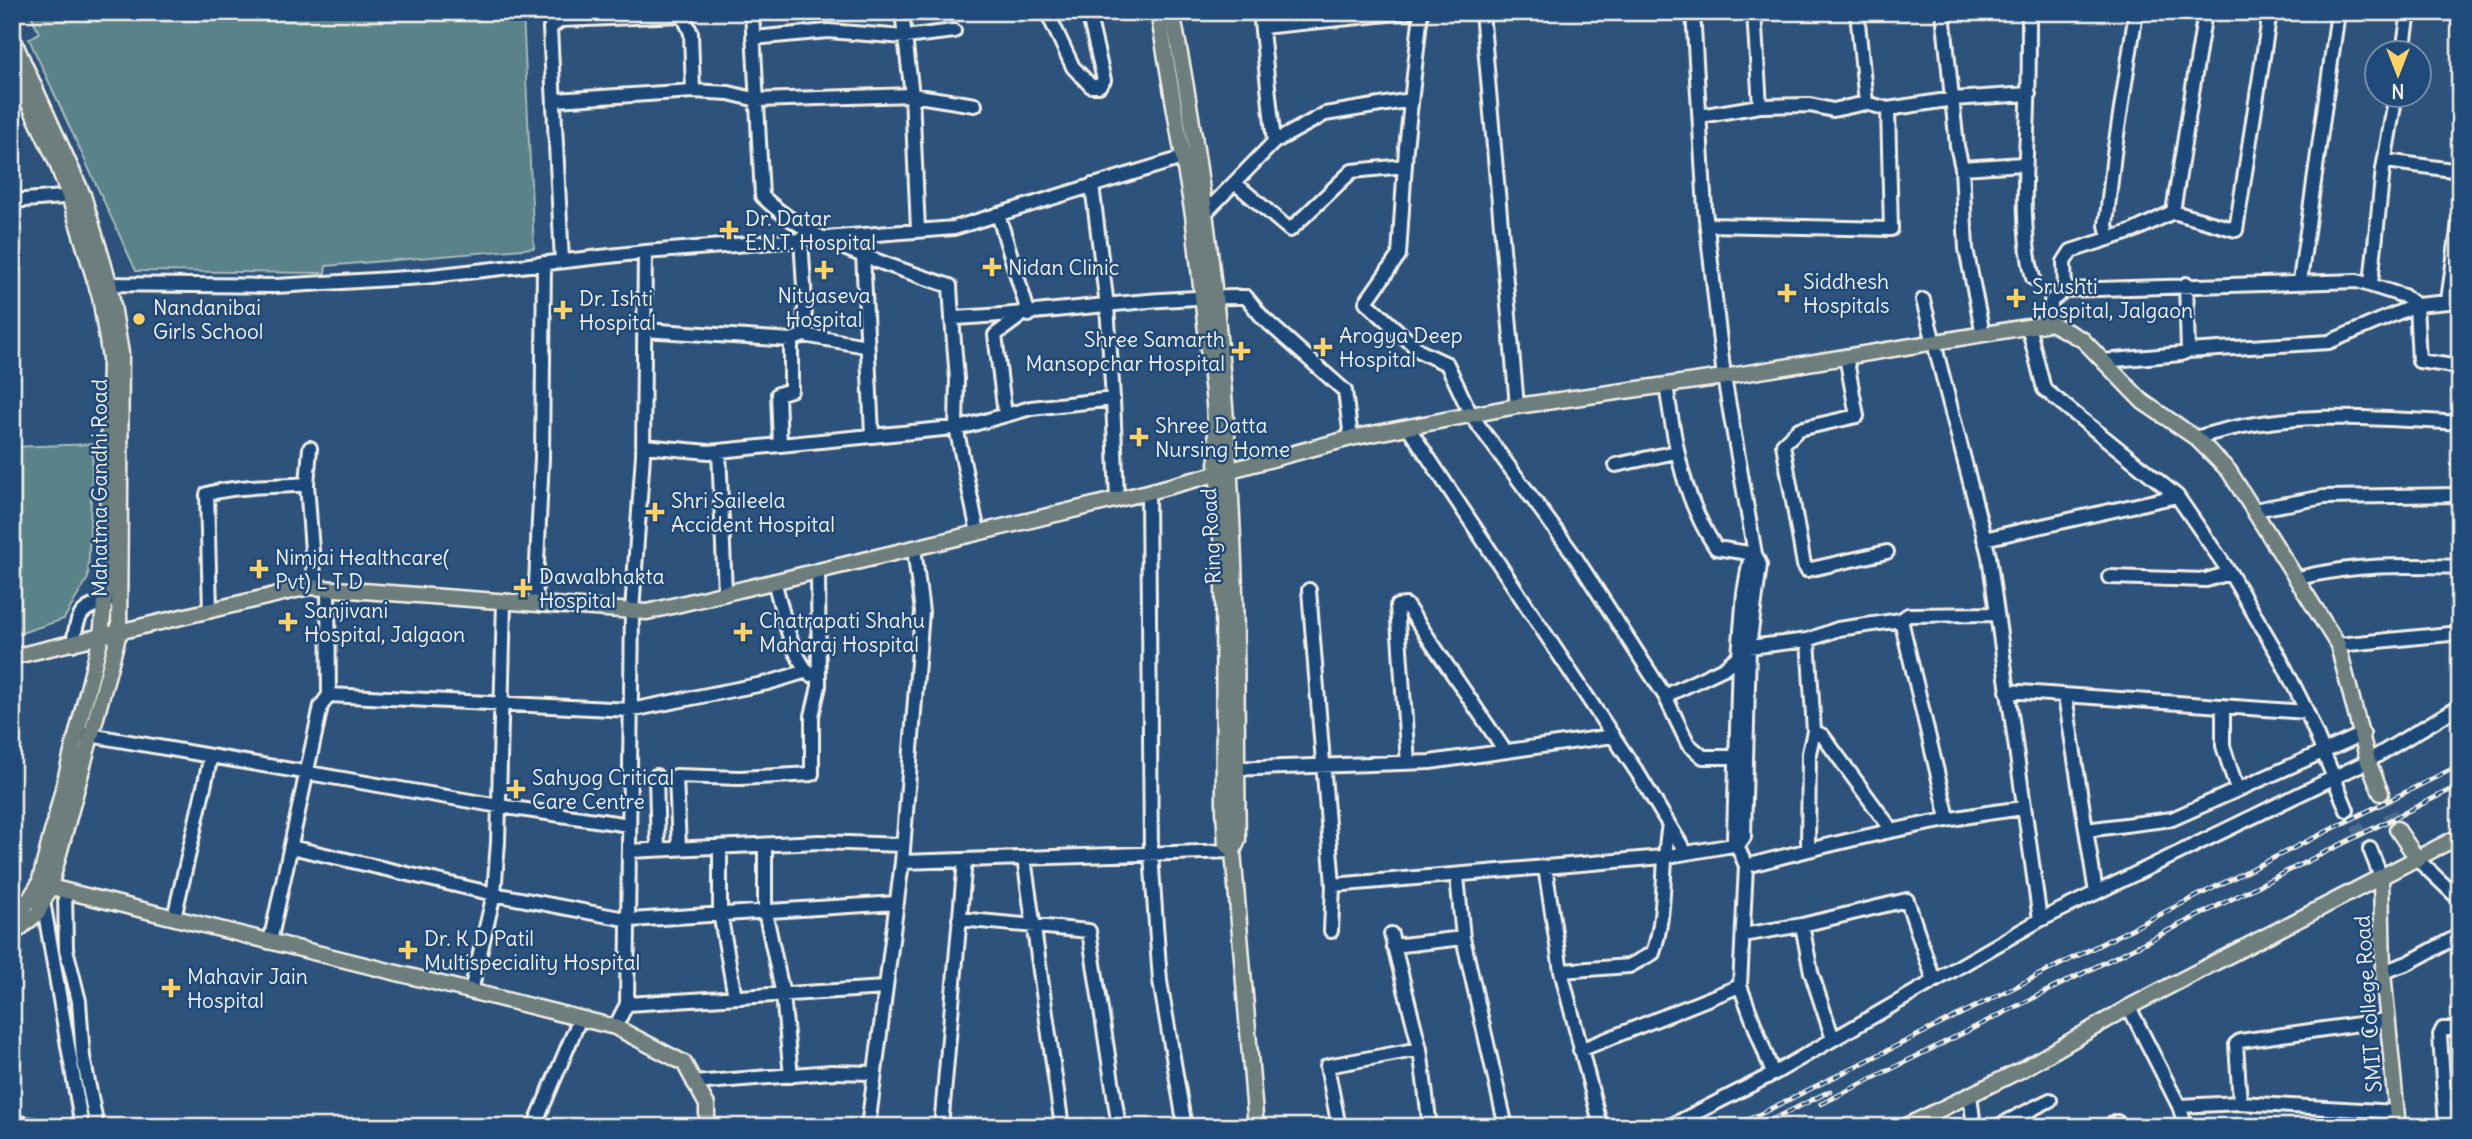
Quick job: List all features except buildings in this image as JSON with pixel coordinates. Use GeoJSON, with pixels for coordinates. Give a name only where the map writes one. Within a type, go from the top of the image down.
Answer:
{"type":"FeatureCollection","features":[{"type":"Feature","properties":{"kind":"main road"},"geometry":{"type":"LineString","coordinates":[[1158,12],[1189,156]]}},
{"type":"Feature","properties":{"kind":"main road","name":"Ring Road"},"geometry":{"type":"LineString","coordinates":[[1172,12],[1209,297],[1236,620],[1230,769],[1238,840],[1233,851],[1253,1059],[1256,1127]]}},
{"type":"Feature","properties":{"kind":"main road","name":"Mahatma Gandhi Road"},"geometry":{"type":"LineString","coordinates":[[12,37],[18,75],[76,196],[121,353],[112,600],[119,634],[85,734],[51,888],[36,901],[38,913],[12,935]]}},
{"type":"Feature","properties":{"kind":"main road"},"geometry":{"type":"LineString","coordinates":[[12,657],[119,634],[309,587],[647,612],[1147,492],[1351,438],[1517,406],[1724,377],[2051,323],[2083,340],[2143,402],[2196,438],[2229,471],[2299,578],[2338,645],[2368,761],[2381,793]]}},
{"type":"Feature","properties":{"kind":"main road"},"geometry":{"type":"LineString","coordinates":[[85,734],[101,638],[112,600]]}},
{"type":"Feature","properties":{"kind":"main road"},"geometry":{"type":"LineString","coordinates":[[2397,829],[2418,860]]}},
{"type":"Feature","properties":{"kind":"main road"},"geometry":{"type":"LineString","coordinates":[[1904,1127],[2023,1069],[2129,1007],[2460,836]]}},
{"type":"Feature","properties":{"kind":"main road","name":"SMIT College Road"},"geometry":{"type":"LineString","coordinates":[[2381,877],[2383,972],[2398,1120]]}},
{"type":"Feature","properties":{"kind":"main road"},"geometry":{"type":"LineString","coordinates":[[51,888],[615,1027],[684,1063],[706,1105],[707,1127]]}},
{"type":"Feature","properties":{"kind":"main road"},"geometry":{"type":"LineString","coordinates":[[12,918],[36,901]]}},
{"type":"Feature","properties":{"kind":"street"},"geometry":{"type":"LineString","coordinates":[[752,12],[762,196],[780,214],[822,236],[950,286],[957,379],[956,427],[978,532]]}},
{"type":"Feature","properties":{"kind":"street"},"geometry":{"type":"LineString","coordinates":[[902,12],[912,95],[918,230]]}},
{"type":"Feature","properties":{"kind":"street"},"geometry":{"type":"LineString","coordinates":[[1046,12],[1073,67],[1091,86],[1099,86],[1104,79],[1088,12]]}},
{"type":"Feature","properties":{"kind":"street"},"geometry":{"type":"LineString","coordinates":[[1261,12],[1274,142]]}},
{"type":"Feature","properties":{"kind":"street"},"geometry":{"type":"LineString","coordinates":[[1262,27],[1408,12]]}},
{"type":"Feature","properties":{"kind":"street"},"geometry":{"type":"LineString","coordinates":[[1422,12],[1411,100],[1399,255],[1366,302],[1422,352],[1447,364],[1471,415],[1574,555],[1665,696],[1688,744],[1703,757],[1742,757]]}},
{"type":"Feature","properties":{"kind":"street"},"geometry":{"type":"LineString","coordinates":[[1482,12],[1517,406]]}},
{"type":"Feature","properties":{"kind":"street"},"geometry":{"type":"LineString","coordinates":[[1333,885],[1663,857],[1739,844],[1744,837],[1744,651],[1760,565],[1755,554],[1724,377],[1707,225],[1693,12]]}},
{"type":"Feature","properties":{"kind":"street"},"geometry":{"type":"LineString","coordinates":[[1754,12],[1760,106]]}},
{"type":"Feature","properties":{"kind":"street"},"geometry":{"type":"LineString","coordinates":[[1857,12],[1866,103]]}},
{"type":"Feature","properties":{"kind":"street"},"geometry":{"type":"LineString","coordinates":[[1943,12],[1956,146],[1962,169],[1966,249],[1983,334]]}},
{"type":"Feature","properties":{"kind":"street"},"geometry":{"type":"LineString","coordinates":[[2029,12],[2029,94],[2023,164],[2027,255],[2033,278]]}},
{"type":"Feature","properties":{"kind":"street"},"geometry":{"type":"LineString","coordinates":[[2109,237],[2106,225],[2114,154],[2136,12]]}},
{"type":"Feature","properties":{"kind":"street"},"geometry":{"type":"LineString","coordinates":[[2173,212],[2205,12]]}},
{"type":"Feature","properties":{"kind":"street"},"geometry":{"type":"LineString","coordinates":[[2066,290],[2064,262],[2071,251],[2133,231],[2173,212],[2236,230],[2270,12]]}},
{"type":"Feature","properties":{"kind":"street"},"geometry":{"type":"LineString","coordinates":[[2300,281],[2338,12]]}},
{"type":"Feature","properties":{"kind":"street"},"geometry":{"type":"LineString","coordinates":[[2405,38],[2409,12]]}},
{"type":"Feature","properties":{"kind":"street"},"geometry":{"type":"LineString","coordinates":[[562,261],[556,100],[550,28],[561,20],[683,15],[691,33],[693,91]]}},
{"type":"Feature","properties":{"kind":"street"},"geometry":{"type":"LineString","coordinates":[[753,38],[828,31],[905,37],[954,31]]}},
{"type":"Feature","properties":{"kind":"street"},"geometry":{"type":"LineString","coordinates":[[556,100],[693,91],[729,93],[757,100],[912,95],[975,105]]}},
{"type":"Feature","properties":{"kind":"street"},"geometry":{"type":"LineString","coordinates":[[1700,116],[1760,106],[1810,105],[1833,110],[1866,103],[1888,109],[1953,99],[2029,94]]}},
{"type":"Feature","properties":{"kind":"street"},"geometry":{"type":"LineString","coordinates":[[1200,213],[1235,183],[1274,142],[1325,114],[1411,100]]}},
{"type":"Feature","properties":{"kind":"street"},"geometry":{"type":"LineString","coordinates":[[2371,283],[2394,108]]}},
{"type":"Feature","properties":{"kind":"street"},"geometry":{"type":"LineString","coordinates":[[1707,225],[1891,229],[1888,109]]}},
{"type":"Feature","properties":{"kind":"street"},"geometry":{"type":"LineString","coordinates":[[103,283],[276,286],[423,277],[645,252],[822,236],[954,228],[1189,156]]}},
{"type":"Feature","properties":{"kind":"street"},"geometry":{"type":"LineString","coordinates":[[2386,161],[2460,171]]}},
{"type":"Feature","properties":{"kind":"street"},"geometry":{"type":"LineString","coordinates":[[1962,169],[2023,164]]}},
{"type":"Feature","properties":{"kind":"street"},"geometry":{"type":"LineString","coordinates":[[1235,183],[1290,230],[1352,171],[1405,166]]}},
{"type":"Feature","properties":{"kind":"street"},"geometry":{"type":"LineString","coordinates":[[1092,185],[1107,306],[1117,499]]}},
{"type":"Feature","properties":{"kind":"street"},"geometry":{"type":"LineString","coordinates":[[12,201],[76,196]]}},
{"type":"Feature","properties":{"kind":"street"},"geometry":{"type":"LineString","coordinates":[[998,214],[1026,315]]}},
{"type":"Feature","properties":{"kind":"street"},"geometry":{"type":"LineString","coordinates":[[2103,361],[2181,354],[2188,351],[2329,342],[2416,305],[2454,300],[2460,216]]}},
{"type":"Feature","properties":{"kind":"street"},"geometry":{"type":"LineString","coordinates":[[800,238],[805,303],[804,335]]}},
{"type":"Feature","properties":{"kind":"street"},"geometry":{"type":"LineString","coordinates":[[615,1027],[627,1004],[632,611],[644,446],[645,252]]}},
{"type":"Feature","properties":{"kind":"street"},"geometry":{"type":"LineString","coordinates":[[863,254],[872,434]]}},
{"type":"Feature","properties":{"kind":"street"},"geometry":{"type":"LineString","coordinates":[[535,604],[542,458],[544,263]]}},
{"type":"Feature","properties":{"kind":"street"},"geometry":{"type":"LineString","coordinates":[[2051,323],[2051,301],[2066,290],[2186,284],[2300,281],[2371,283],[2404,296],[2416,305]]}},
{"type":"Feature","properties":{"kind":"street"},"geometry":{"type":"LineString","coordinates":[[2186,284],[2188,351]]}},
{"type":"Feature","properties":{"kind":"street"},"geometry":{"type":"LineString","coordinates":[[952,318],[1026,315],[1209,297],[1246,298],[1263,318],[1345,391],[1351,438]]}},
{"type":"Feature","properties":{"kind":"street"},"geometry":{"type":"LineString","coordinates":[[1923,300],[1984,539],[2040,920]]}},
{"type":"Feature","properties":{"kind":"street"},"geometry":{"type":"LineString","coordinates":[[2416,305],[2419,361],[2460,367]]}},
{"type":"Feature","properties":{"kind":"street"},"geometry":{"type":"LineString","coordinates":[[1005,415],[995,335],[1026,315]]}},
{"type":"Feature","properties":{"kind":"street"},"geometry":{"type":"LineString","coordinates":[[2028,326],[2044,389],[2177,496],[2230,573],[2280,658],[2307,712],[2332,779],[2347,810]]}},
{"type":"Feature","properties":{"kind":"street"},"geometry":{"type":"LineString","coordinates":[[645,330],[791,340],[804,335],[866,346]]}},
{"type":"Feature","properties":{"kind":"street"},"geometry":{"type":"LineString","coordinates":[[780,445],[778,394],[791,390],[791,340]]}},
{"type":"Feature","properties":{"kind":"street"},"geometry":{"type":"LineString","coordinates":[[1846,356],[1857,416],[1799,429],[1783,444],[1804,565],[1807,570],[1887,552]]}},
{"type":"Feature","properties":{"kind":"street"},"geometry":{"type":"LineString","coordinates":[[1666,385],[1676,452],[1697,519],[1716,548],[1755,554]]}},
{"type":"Feature","properties":{"kind":"street"},"geometry":{"type":"LineString","coordinates":[[644,446],[719,451],[780,445],[956,427],[1031,408],[1113,399]]}},
{"type":"Feature","properties":{"kind":"street"},"geometry":{"type":"LineString","coordinates":[[2196,438],[2222,429],[2319,417],[2362,416],[2460,423]]}},
{"type":"Feature","properties":{"kind":"street"},"geometry":{"type":"LineString","coordinates":[[1408,427],[1613,736],[1686,853]]}},
{"type":"Feature","properties":{"kind":"street"},"geometry":{"type":"LineString","coordinates":[[270,942],[321,706],[329,695],[323,588],[314,577],[307,484],[310,448]]}},
{"type":"Feature","properties":{"kind":"street"},"geometry":{"type":"LineString","coordinates":[[719,451],[725,593]]}},
{"type":"Feature","properties":{"kind":"street"},"geometry":{"type":"LineString","coordinates":[[1616,465],[1676,452]]}},
{"type":"Feature","properties":{"kind":"street"},"geometry":{"type":"LineString","coordinates":[[210,611],[207,494],[232,487],[255,489],[307,484]]}},
{"type":"Feature","properties":{"kind":"street"},"geometry":{"type":"LineString","coordinates":[[1147,492],[1151,853],[1160,981],[1185,1127]]}},
{"type":"Feature","properties":{"kind":"street"},"geometry":{"type":"LineString","coordinates":[[2254,510],[2324,497],[2460,495]]}},
{"type":"Feature","properties":{"kind":"street"},"geometry":{"type":"LineString","coordinates":[[1984,539],[2177,496]]}},
{"type":"Feature","properties":{"kind":"street"},"geometry":{"type":"LineString","coordinates":[[868,1127],[902,862],[922,612],[914,548]]}},
{"type":"Feature","properties":{"kind":"street"},"geometry":{"type":"LineString","coordinates":[[2299,578],[2336,568],[2378,565],[2460,567]]}},
{"type":"Feature","properties":{"kind":"street"},"geometry":{"type":"LineString","coordinates":[[679,848],[677,776],[740,778],[812,774],[812,716],[819,686],[818,571]]}},
{"type":"Feature","properties":{"kind":"street"},"geometry":{"type":"LineString","coordinates":[[2109,577],[2206,580],[2230,573]]}},
{"type":"Feature","properties":{"kind":"street"},"geometry":{"type":"LineString","coordinates":[[775,581],[787,627],[807,671],[819,686]]}},
{"type":"Feature","properties":{"kind":"street"},"geometry":{"type":"LineString","coordinates":[[1309,590],[1333,885],[1331,930]]}},
{"type":"Feature","properties":{"kind":"street"},"geometry":{"type":"LineString","coordinates":[[72,644],[77,618],[88,606],[112,600]]}},
{"type":"Feature","properties":{"kind":"street"},"geometry":{"type":"LineString","coordinates":[[471,991],[494,894],[505,601]]}},
{"type":"Feature","properties":{"kind":"street"},"geometry":{"type":"LineString","coordinates":[[1408,763],[1396,606],[1406,605],[1505,751]]}},
{"type":"Feature","properties":{"kind":"street"},"geometry":{"type":"LineString","coordinates":[[1665,696],[1724,668],[1744,651],[1808,640],[1838,629],[1901,620],[1908,615],[1996,614]]}},
{"type":"Feature","properties":{"kind":"street"},"geometry":{"type":"LineString","coordinates":[[1901,620],[1948,817]]}},
{"type":"Feature","properties":{"kind":"street"},"geometry":{"type":"LineString","coordinates":[[2338,645],[2460,633]]}},
{"type":"Feature","properties":{"kind":"street"},"geometry":{"type":"LineString","coordinates":[[1808,640],[1814,731],[1809,753],[1808,850]]}},
{"type":"Feature","properties":{"kind":"street"},"geometry":{"type":"LineString","coordinates":[[329,695],[631,710],[768,683],[807,671]]}},
{"type":"Feature","properties":{"kind":"street"},"geometry":{"type":"LineString","coordinates":[[2007,691],[2307,712]]}},
{"type":"Feature","properties":{"kind":"street"},"geometry":{"type":"LineString","coordinates":[[2065,695],[2096,893]]}},
{"type":"Feature","properties":{"kind":"street"},"geometry":{"type":"LineString","coordinates":[[2222,706],[2222,746],[2237,789]]}},
{"type":"Feature","properties":{"kind":"street"},"geometry":{"type":"LineString","coordinates":[[1668,1127],[1773,1074],[2040,920],[2368,761],[2460,706]]}},
{"type":"Feature","properties":{"kind":"street"},"geometry":{"type":"LineString","coordinates":[[1814,731],[1823,736],[1891,830]]}},
{"type":"Feature","properties":{"kind":"street"},"geometry":{"type":"LineString","coordinates":[[85,734],[499,806],[629,825]]}},
{"type":"Feature","properties":{"kind":"street"},"geometry":{"type":"LineString","coordinates":[[2086,830],[2172,819],[2363,734]]}},
{"type":"Feature","properties":{"kind":"street"},"geometry":{"type":"LineString","coordinates":[[1230,769],[1408,763],[1613,736]]}},
{"type":"Feature","properties":{"kind":"street"},"geometry":{"type":"LineString","coordinates":[[174,918],[211,756]]}},
{"type":"Feature","properties":{"kind":"street"},"geometry":{"type":"LineString","coordinates":[[656,776],[658,849]]}},
{"type":"Feature","properties":{"kind":"street"},"geometry":{"type":"LineString","coordinates":[[1746,866],[1948,817],[2023,808]]}},
{"type":"Feature","properties":{"kind":"street"},"geometry":{"type":"LineString","coordinates":[[1561,971],[1629,966],[1653,953],[1659,936],[1663,857],[1669,825]]}},
{"type":"Feature","properties":{"kind":"street"},"geometry":{"type":"LineString","coordinates":[[629,851],[833,842],[903,845]]}},
{"type":"Feature","properties":{"kind":"street"},"geometry":{"type":"LineString","coordinates":[[1739,844],[1746,866],[1740,986],[1773,1074]]}},
{"type":"Feature","properties":{"kind":"street"},"geometry":{"type":"LineString","coordinates":[[765,845],[765,911],[783,995],[791,1076]]}},
{"type":"Feature","properties":{"kind":"street"},"geometry":{"type":"LineString","coordinates":[[291,847],[494,894],[630,920],[897,904]]}},
{"type":"Feature","properties":{"kind":"street"},"geometry":{"type":"LineString","coordinates":[[720,847],[720,913],[735,997]]}},
{"type":"Feature","properties":{"kind":"street"},"geometry":{"type":"LineString","coordinates":[[2370,849],[2381,877]]}},
{"type":"Feature","properties":{"kind":"street"},"geometry":{"type":"LineString","coordinates":[[902,862],[1233,851]]}},
{"type":"Feature","properties":{"kind":"street"},"geometry":{"type":"LineString","coordinates":[[1024,858],[1062,1127]]}},
{"type":"Feature","properties":{"kind":"street"},"geometry":{"type":"LineString","coordinates":[[941,1127],[965,860]]}},
{"type":"Feature","properties":{"kind":"street"},"geometry":{"type":"LineString","coordinates":[[2418,860],[2460,900]]}},
{"type":"Feature","properties":{"kind":"street"},"geometry":{"type":"LineString","coordinates":[[1545,867],[1561,971],[1601,1127]]}},
{"type":"Feature","properties":{"kind":"street"},"geometry":{"type":"LineString","coordinates":[[1457,876],[1463,938],[1506,1127]]}},
{"type":"Feature","properties":{"kind":"street"},"geometry":{"type":"LineString","coordinates":[[51,888],[79,1000],[83,1057],[97,1127]]}},
{"type":"Feature","properties":{"kind":"street"},"geometry":{"type":"LineString","coordinates":[[1743,935],[1802,925],[1907,900],[1934,981]]}},
{"type":"Feature","properties":{"kind":"street"},"geometry":{"type":"LineString","coordinates":[[12,901],[36,901],[82,1127]]}},
{"type":"Feature","properties":{"kind":"street"},"geometry":{"type":"LineString","coordinates":[[960,919],[1089,930],[1119,1127]]}},
{"type":"Feature","properties":{"kind":"street"},"geometry":{"type":"LineString","coordinates":[[1802,925],[1811,971],[1833,1039]]}},
{"type":"Feature","properties":{"kind":"street"},"geometry":{"type":"LineString","coordinates":[[2383,972],[2408,963],[2460,935]]}},
{"type":"Feature","properties":{"kind":"street"},"geometry":{"type":"LineString","coordinates":[[1430,1127],[1420,1049],[1392,940],[1463,938]]}},
{"type":"Feature","properties":{"kind":"street"},"geometry":{"type":"LineString","coordinates":[[1580,1050],[1740,986]]}},
{"type":"Feature","properties":{"kind":"street"},"geometry":{"type":"LineString","coordinates":[[627,1004],[886,988]]}},
{"type":"Feature","properties":{"kind":"street"},"geometry":{"type":"LineString","coordinates":[[2129,1007],[2179,1106],[2186,1127]]}},
{"type":"Feature","properties":{"kind":"street"},"geometry":{"type":"LineString","coordinates":[[534,1127],[580,1018]]}},
{"type":"Feature","properties":{"kind":"street"},"geometry":{"type":"LineString","coordinates":[[2241,1103],[2236,1044],[2241,1041],[2387,1020]]}},
{"type":"Feature","properties":{"kind":"street"},"geometry":{"type":"LineString","coordinates":[[2445,1127],[2441,1032],[2460,1029]]}},
{"type":"Feature","properties":{"kind":"street"},"geometry":{"type":"LineString","coordinates":[[1339,1127],[1327,1066],[1420,1049]]}},
{"type":"Feature","properties":{"kind":"street"},"geometry":{"type":"LineString","coordinates":[[694,1083],[874,1073]]}},
{"type":"Feature","properties":{"kind":"street"},"geometry":{"type":"LineString","coordinates":[[2444,1094],[2460,1095]]}},
{"type":"Feature","properties":{"kind":"street"},"geometry":{"type":"LineString","coordinates":[[1970,1095],[1974,1127]]}},
{"type":"Feature","properties":{"kind":"street"},"geometry":{"type":"LineString","coordinates":[[1996,1127],[2050,1100]]}},
{"type":"Feature","properties":{"kind":"street"},"geometry":{"type":"LineString","coordinates":[[2179,1106],[2241,1103],[2398,1120]]}},
{"type":"Feature","properties":{"kind":"street"},"geometry":{"type":"LineString","coordinates":[[12,1122],[43,1127]]}},
{"type":"Feature","properties":{"kind":"green space"},"geometry":{"type":"Polygon","coordinates":[[[30,12],[523,12],[534,248],[326,266],[325,273],[136,271],[29,39],[39,33],[30,12]]]}},
{"type":"Feature","properties":{"kind":"green space"},"geometry":{"type":"Polygon","coordinates":[[[93,444],[88,578],[64,619],[12,636],[12,447],[93,444]]]}},
{"type":"Feature","properties":{"kind":"tunnel"},"geometry":{"type":"LineString","coordinates":[[2381,793],[2397,829]]}},
{"type":"Feature","properties":{"kind":"tunnel"},"geometry":{"type":"LineString","coordinates":[[2347,810],[2370,849]]}},
{"type":"Feature","properties":{"kind":"railway"},"geometry":{"type":"LineString","coordinates":[[1734,1127],[2460,765]]}},
{"type":"Feature","properties":{"kind":"railway"},"geometry":{"type":"LineString","coordinates":[[1821,1104],[2460,785]]}},
{"type":"Feature","properties":{"kind":"railway"},"geometry":{"type":"LineString","coordinates":[[1758,1127],[1830,1091]]}},
{"type":"Feature","properties":{"kind":"place","name":"Dr. Datar E.N.T. Hospital"},"geometry":{"type":"Point","coordinates":[729,230]}},
{"type":"Feature","properties":{"kind":"place","name":"Nidan Clinic"},"geometry":{"type":"Point","coordinates":[992,267]}},
{"type":"Feature","properties":{"kind":"place","name":"Nityaseva Hospital"},"geometry":{"type":"Point","coordinates":[824,270]}},
{"type":"Feature","properties":{"kind":"place","name":"Siddhesh Hospitals"},"geometry":{"type":"Point","coordinates":[1787,293]}},
{"type":"Feature","properties":{"kind":"place","name":"Srushti Hospital, Jalgaon"},"geometry":{"type":"Point","coordinates":[2016,298]}},
{"type":"Feature","properties":{"kind":"place","name":"Dr. Ishti Hospital"},"geometry":{"type":"Point","coordinates":[563,310]}},
{"type":"Feature","properties":{"kind":"place","name":"Nandanibai Girls School"},"geometry":{"type":"Point","coordinates":[139,319]}},
{"type":"Feature","properties":{"kind":"place","name":"Arogya Deep Hospital"},"geometry":{"type":"Point","coordinates":[1323,347]}},
{"type":"Feature","properties":{"kind":"place","name":"Shree Samarth Mansopchar Hospital"},"geometry":{"type":"Point","coordinates":[1241,351]}},
{"type":"Feature","properties":{"kind":"place","name":"Shree Datta Nursing Home"},"geometry":{"type":"Point","coordinates":[1139,437]}},
{"type":"Feature","properties":{"kind":"place","name":"Shri Saileela Accident Hospital"},"geometry":{"type":"Point","coordinates":[655,512]}},
{"type":"Feature","properties":{"kind":"place","name":"Nimjai Healthcare( Pvt) L T D"},"geometry":{"type":"Point","coordinates":[259,569]}},
{"type":"Feature","properties":{"kind":"place","name":"Dawalbhakta Hospital"},"geometry":{"type":"Point","coordinates":[523,588]}},
{"type":"Feature","properties":{"kind":"place","name":"Sanjivani Hospital, Jalgaon"},"geometry":{"type":"Point","coordinates":[288,622]}},
{"type":"Feature","properties":{"kind":"place","name":"Chatrapati Shahu Maharaj Hospital"},"geometry":{"type":"Point","coordinates":[743,632]}},
{"type":"Feature","properties":{"kind":"place","name":"Sahyog Critical Care Centre"},"geometry":{"type":"Point","coordinates":[516,789]}},
{"type":"Feature","properties":{"kind":"place","name":"Dr. K D Patil Multispeciality Hospital"},"geometry":{"type":"Point","coordinates":[408,950]}},
{"type":"Feature","properties":{"kind":"place","name":"Mahavir Jain Hospital"},"geometry":{"type":"Point","coordinates":[171,988]}}]}
